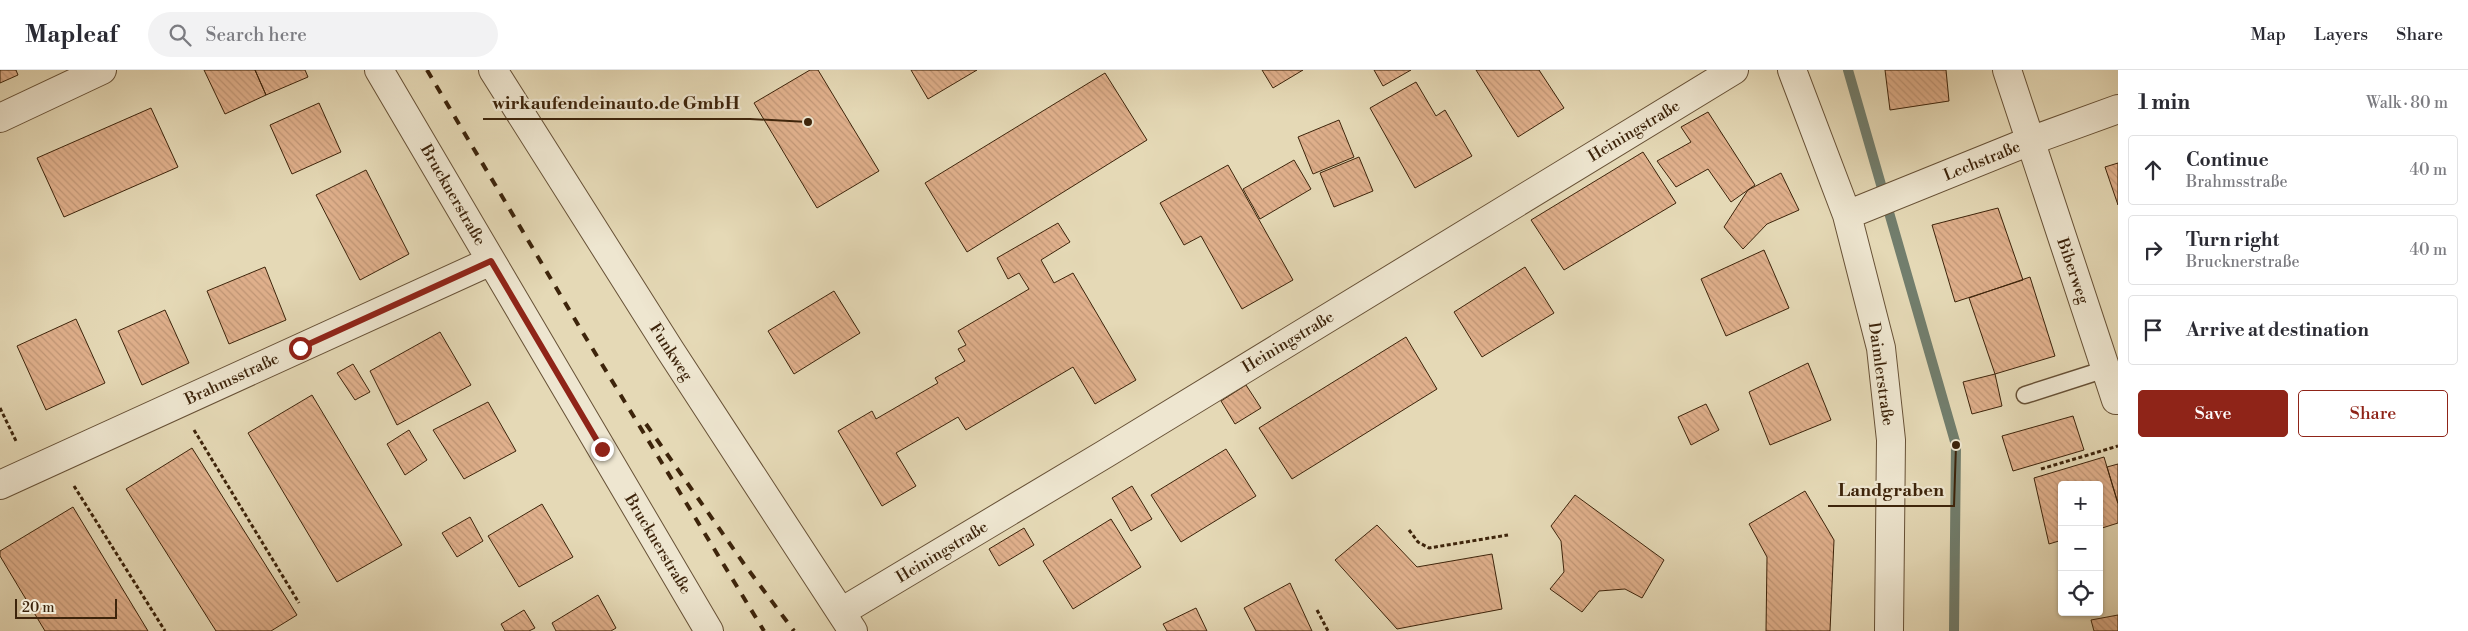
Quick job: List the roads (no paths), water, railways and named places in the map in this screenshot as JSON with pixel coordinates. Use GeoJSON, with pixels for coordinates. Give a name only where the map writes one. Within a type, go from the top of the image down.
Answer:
{"type":"FeatureCollection","features":[{"type":"Feature","properties":{"kind":"street"},"geometry":{"type":"LineString","coordinates":[[0,118],[102,70]]}},
{"type":"Feature","properties":{"kind":"street","name":"Brucknerstraße"},"geometry":{"type":"LineString","coordinates":[[379,70],[709,631]]}},
{"type":"Feature","properties":{"kind":"street","name":"Funkweg"},"geometry":{"type":"LineString","coordinates":[[493,70],[670,350],[847,621]]}},
{"type":"Feature","properties":{"kind":"street","name":"Heiningstraße"},"geometry":{"type":"LineString","coordinates":[[847,621],[1114,449],[1734,70]]}},
{"type":"Feature","properties":{"kind":"street","name":"Daimlerstraße"},"geometry":{"type":"LineString","coordinates":[[1792,70],[1859,210],[1881,348],[1891,440],[1888,631]]}},
{"type":"Feature","properties":{"kind":"street","name":"Biberweg"},"geometry":{"type":"LineString","coordinates":[[2007,70],[2116,400]]}},
{"type":"Feature","properties":{"kind":"street","name":"Lechstraße"},"geometry":{"type":"LineString","coordinates":[[1859,210],[2030,141],[2118,109]]}},
{"type":"Feature","properties":{"kind":"street","name":"Brahmsstraße"},"geometry":{"type":"LineString","coordinates":[[0,485],[491,261]]}},
{"type":"Feature","properties":{"kind":"lane"},"geometry":{"type":"LineString","coordinates":[[2025,395],[2106,369]]}},
{"type":"Feature","properties":{"kind":"waterway"},"geometry":{"type":"LineString","coordinates":[[1848,70],[1956,445],[1954,631]]}},
{"type":"Feature","properties":{"kind":"railway"},"geometry":{"type":"LineString","coordinates":[[427,70],[586,338],[764,631]]}},
{"type":"Feature","properties":{"kind":"railway"},"geometry":{"type":"LineString","coordinates":[[646,424],[744,564],[794,631]]}},
{"type":"Feature","properties":{"kind":"place","name":"wirkaufendeinauto.de GmbH"},"geometry":{"type":"Point","coordinates":[808,122]}},
{"type":"Feature","properties":{"kind":"place","name":"Landgraben"},"geometry":{"type":"Point","coordinates":[1956,445]}}]}
